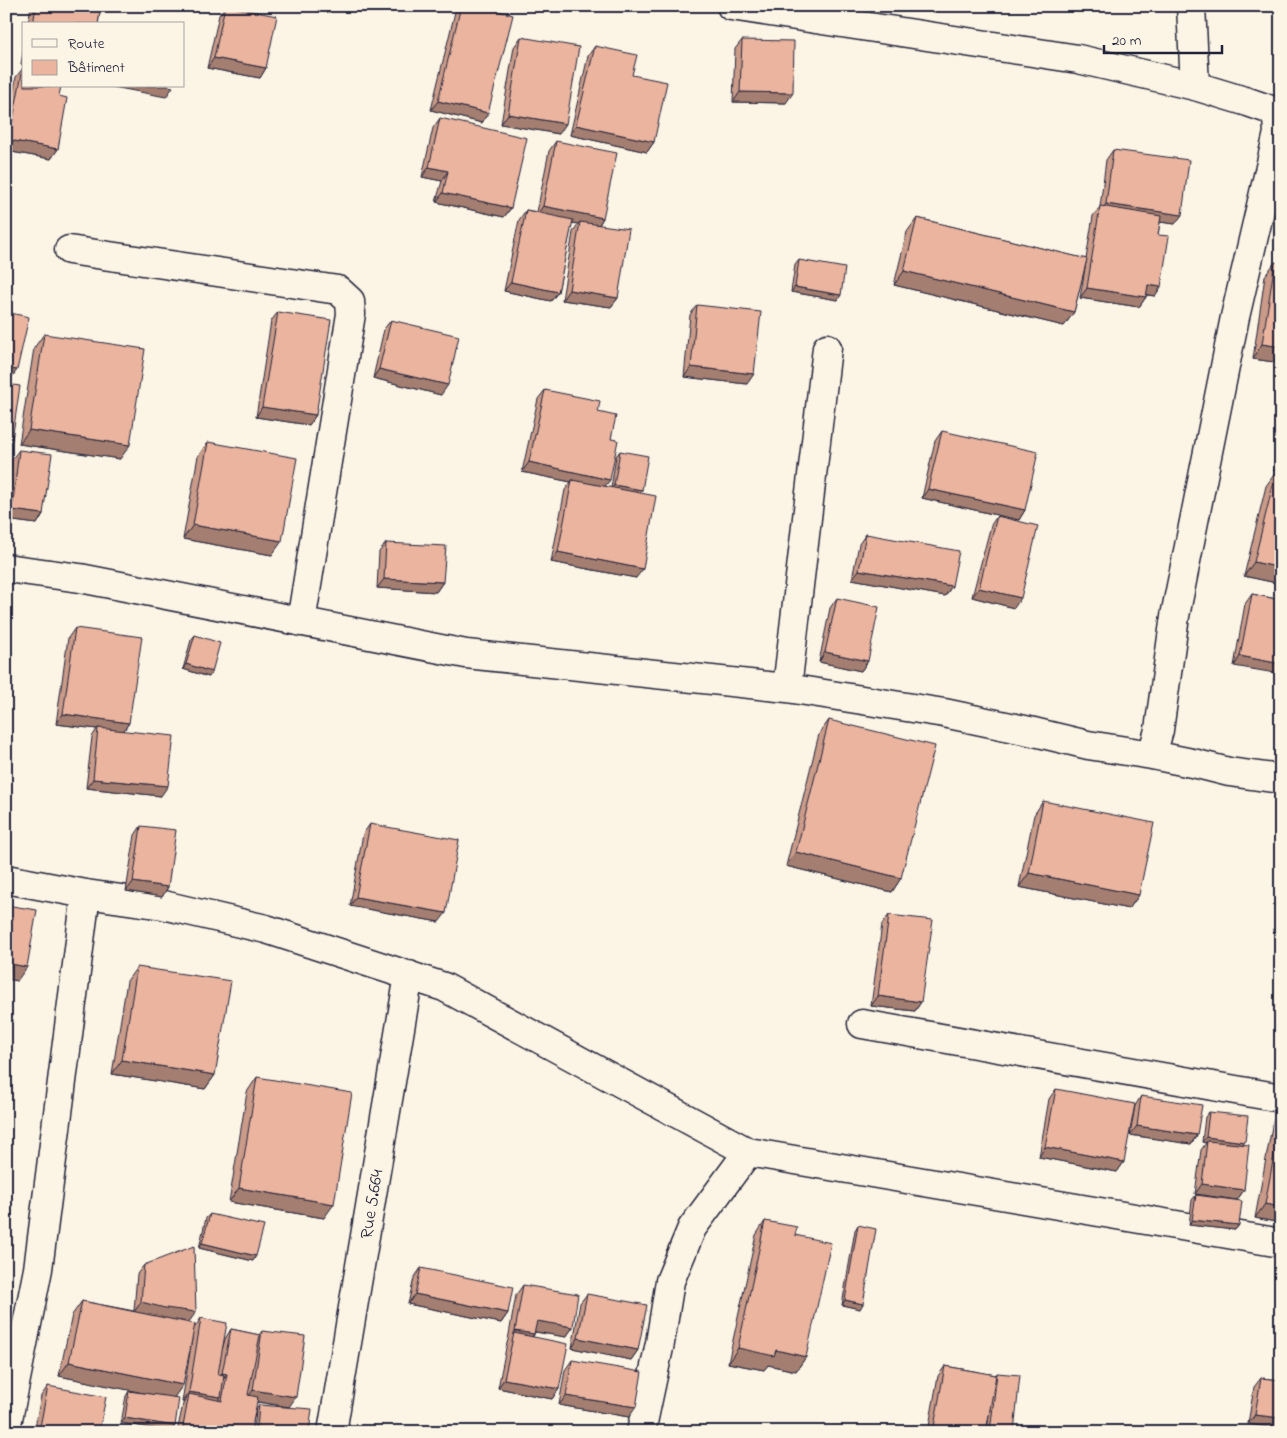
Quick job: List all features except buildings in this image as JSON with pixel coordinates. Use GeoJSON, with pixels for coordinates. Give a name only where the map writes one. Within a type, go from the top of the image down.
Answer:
{"type":"FeatureCollection","features":[{"type":"Feature","properties":{"kind":"street"},"geometry":{"type":"LineString","coordinates":[[731,6],[1078,59],[1195,86],[1271,110],[1277,120],[1279,134],[1235,317],[1175,616],[1159,730],[1152,755]]}},
{"type":"Feature","properties":{"kind":"street"},"geometry":{"type":"LineString","coordinates":[[1190,6],[1195,86]]}},
{"type":"Feature","properties":{"kind":"street"},"geometry":{"type":"LineString","coordinates":[[69,250],[338,290],[350,301],[351,314],[301,622]]}},
{"type":"Feature","properties":{"kind":"street"},"geometry":{"type":"LineString","coordinates":[[787,688],[827,348]]}},
{"type":"Feature","properties":{"kind":"street"},"geometry":{"type":"LineString","coordinates":[[6,568],[80,578],[466,654],[787,688],[944,713],[1034,732],[1088,746],[1152,755],[1229,772],[1281,779]]}},
{"type":"Feature","properties":{"kind":"street"},"geometry":{"type":"LineString","coordinates":[[6,879],[86,894],[163,905],[266,929],[444,986],[748,1152],[1281,1243]]}},
{"type":"Feature","properties":{"kind":"street"},"geometry":{"type":"LineString","coordinates":[[6,1429],[38,1269],[86,894]]}},
{"type":"Feature","properties":{"kind":"street","name":"Rue 5.664"},"geometry":{"type":"LineString","coordinates":[[332,1432],[410,975]]}},
{"type":"Feature","properties":{"kind":"street"},"geometry":{"type":"LineString","coordinates":[[862,1024],[1281,1098]]}},
{"type":"Feature","properties":{"kind":"street"},"geometry":{"type":"LineString","coordinates":[[641,1432],[660,1343],[670,1281],[692,1228],[748,1152]]}}]}
